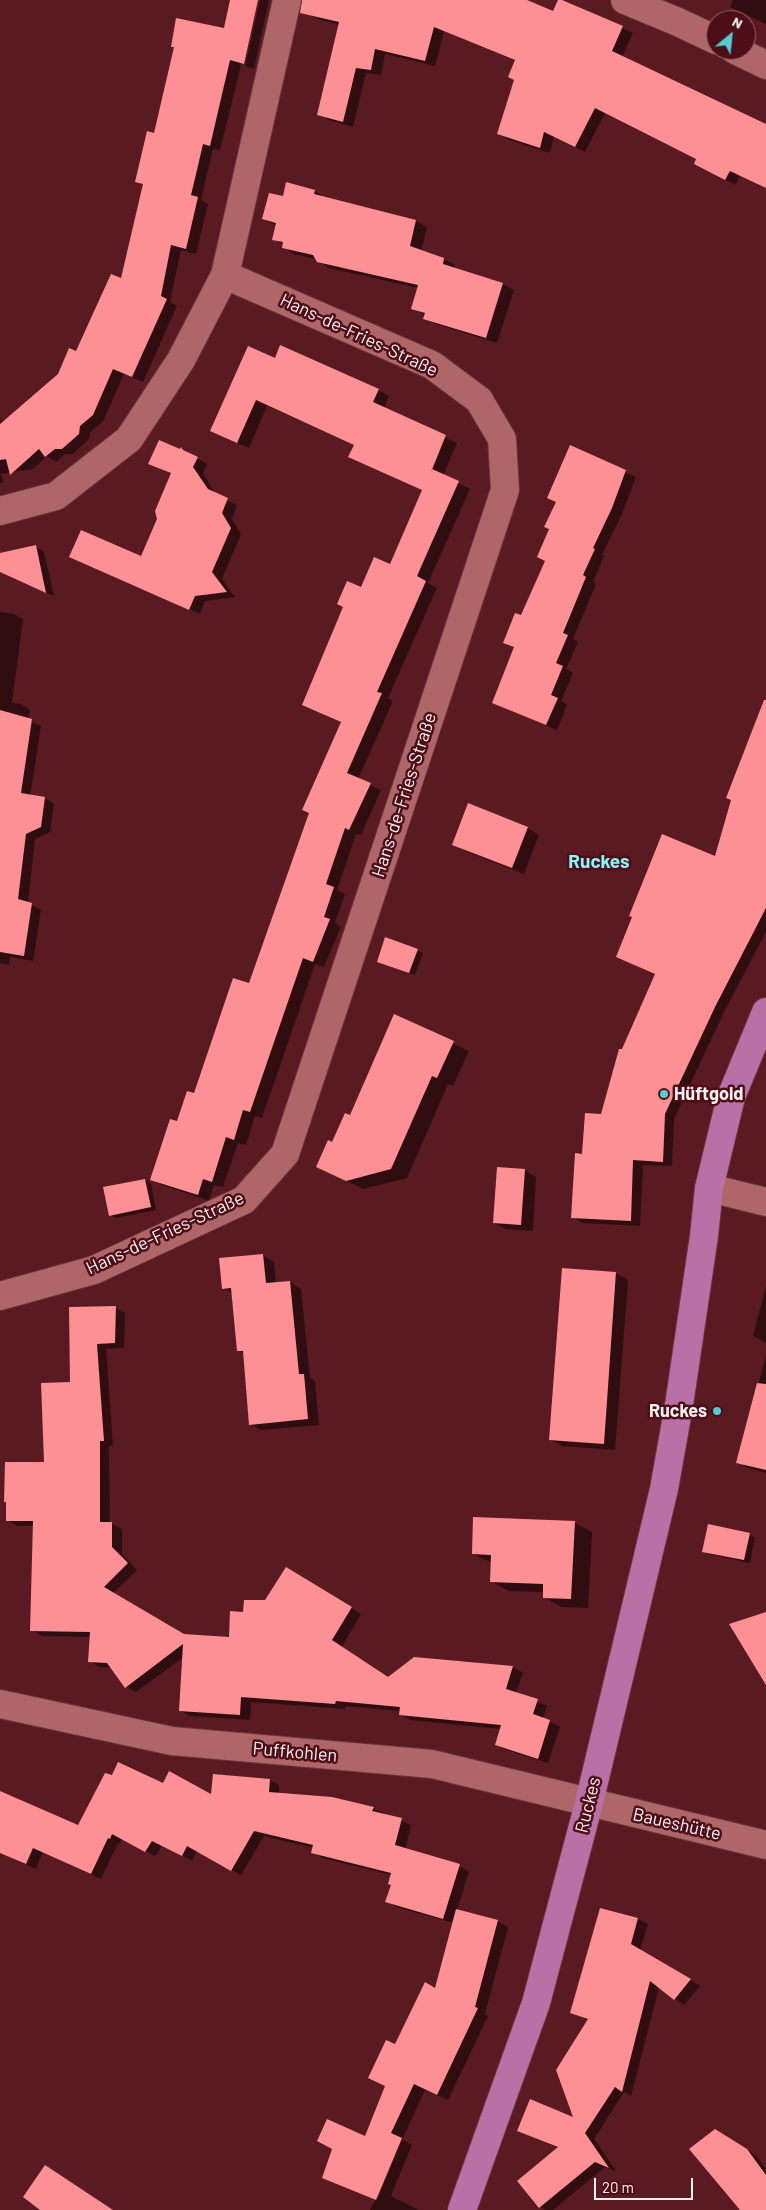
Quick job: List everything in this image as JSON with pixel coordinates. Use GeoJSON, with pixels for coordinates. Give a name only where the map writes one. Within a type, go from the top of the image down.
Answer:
{"type":"FeatureCollection","features":[{"type":"Feature","properties":{"kind":"main road","name":"Ruckes"},"geometry":{"type":"LineString","coordinates":[[462,2210],[536,2003],[588,1802],[664,1489],[684,1368],[709,1188],[731,1097],[766,1012]]}},
{"type":"Feature","properties":{"kind":"street"},"geometry":{"type":"LineString","coordinates":[[0,511],[56,496],[129,439],[181,360],[225,274],[287,0]]}},
{"type":"Feature","properties":{"kind":"street"},"geometry":{"type":"LineString","coordinates":[[625,0],[706,35]]}},
{"type":"Feature","properties":{"kind":"street","name":"Hans-de-Fries-Straße"},"geometry":{"type":"LineString","coordinates":[[0,1296],[94,1270],[244,1200],[285,1154],[505,490],[502,440],[479,400],[432,365],[225,274]]}},
{"type":"Feature","properties":{"kind":"street"},"geometry":{"type":"LineString","coordinates":[[709,1188],[766,1202]]}},
{"type":"Feature","properties":{"kind":"street","name":"Puffkohlen"},"geometry":{"type":"LineString","coordinates":[[0,1704],[172,1741],[432,1764],[588,1802]]}},
{"type":"Feature","properties":{"kind":"street","name":"Baueshütte"},"geometry":{"type":"LineString","coordinates":[[588,1802],[766,1845]]}},
{"type":"Feature","properties":{"kind":"building"},"geometry":{"type":"Polygon","coordinates":[[[230,0],[258,0],[244,64],[230,60],[210,146],[203,144],[191,195],[198,197],[186,249],[171,245],[161,296],[167,299],[132,377],[113,369],[93,415],[80,426],[79,434],[62,449],[55,449],[45,457],[39,449],[10,475],[6,459],[0,460],[0,424],[58,374],[69,348],[76,351],[111,274],[121,278],[143,184],[135,182],[147,131],[154,133],[174,47],[171,47],[176,18],[224,28],[230,0]]]}},
{"type":"Feature","properties":{"kind":"building"},"geometry":{"type":"Polygon","coordinates":[[[302,0],[527,0],[553,11],[558,0],[562,0],[623,26],[612,51],[766,124],[766,188],[730,171],[725,180],[694,164],[696,159],[595,108],[575,147],[544,132],[540,148],[497,134],[514,80],[508,77],[515,60],[434,27],[425,61],[375,49],[371,70],[356,68],[343,122],[317,115],[339,22],[300,13],[302,0]]]}},
{"type":"Feature","properties":{"kind":"building"},"geometry":{"type":"Polygon","coordinates":[[[286,182],[315,190],[314,194],[416,220],[410,246],[444,258],[443,264],[503,283],[486,338],[423,319],[425,313],[411,309],[418,285],[317,262],[313,255],[282,248],[283,242],[272,240],[276,223],[262,219],[269,193],[283,196],[286,182]]]}},
{"type":"Feature","properties":{"kind":"building"},"geometry":{"type":"Polygon","coordinates":[[[280,345],[379,389],[373,402],[446,435],[432,469],[459,481],[417,576],[426,581],[377,692],[382,693],[347,773],[371,783],[349,830],[345,828],[326,884],[334,887],[324,917],[330,919],[313,962],[303,958],[250,1112],[243,1110],[234,1140],[226,1137],[212,1182],[203,1179],[198,1195],[150,1180],[170,1119],[177,1121],[187,1091],[194,1093],[233,978],[249,983],[309,813],[302,810],[341,722],[302,705],[343,607],[337,604],[347,581],[361,587],[374,557],[390,564],[422,490],[348,457],[354,445],[256,400],[237,443],[210,431],[248,346],[275,358],[280,345]]]}},
{"type":"Feature","properties":{"kind":"building"},"geometry":{"type":"Polygon","coordinates":[[[159,440],[180,449],[181,447],[183,450],[198,457],[193,467],[208,489],[228,498],[222,513],[231,528],[212,572],[227,592],[195,596],[189,610],[69,557],[81,530],[141,556],[157,519],[155,511],[171,473],[148,464],[159,440]]]}},
{"type":"Feature","properties":{"kind":"building"},"geometry":{"type":"Polygon","coordinates":[[[570,445],[626,470],[612,508],[593,548],[595,549],[583,575],[586,577],[563,633],[568,635],[556,663],[563,666],[551,695],[558,698],[546,725],[492,703],[514,647],[503,643],[515,613],[521,615],[545,561],[537,557],[549,529],[544,527],[556,502],[547,498],[570,445]]]}},
{"type":"Feature","properties":{"kind":"building"},"geometry":{"type":"Polygon","coordinates":[[[36,545],[46,593],[0,572],[0,553],[36,545]]]}},
{"type":"Feature","properties":{"kind":"building"},"geometry":{"type":"Polygon","coordinates":[[[764,700],[766,700],[766,908],[715,1007],[665,1114],[663,1162],[633,1160],[631,1221],[571,1218],[575,1153],[582,1154],[585,1113],[601,1114],[619,1049],[622,1049],[655,974],[616,957],[632,917],[629,916],[662,834],[715,856],[731,800],[726,798],[764,700]]]}},
{"type":"Feature","properties":{"kind":"building"},"geometry":{"type":"Polygon","coordinates":[[[0,710],[32,719],[21,793],[45,797],[41,827],[26,834],[18,899],[32,903],[24,956],[0,952],[0,710]]]}},
{"type":"Feature","properties":{"kind":"building"},"geometry":{"type":"Polygon","coordinates":[[[468,803],[528,827],[512,868],[452,845],[468,803]]]}},
{"type":"Feature","properties":{"kind":"building"},"geometry":{"type":"Polygon","coordinates":[[[385,937],[418,949],[409,973],[377,962],[385,937]]]}},
{"type":"Feature","properties":{"kind":"building"},"geometry":{"type":"Polygon","coordinates":[[[394,1014],[454,1041],[437,1078],[432,1076],[391,1169],[346,1181],[316,1167],[328,1140],[332,1142],[345,1113],[350,1115],[394,1014]]]}},
{"type":"Feature","properties":{"kind":"building"},"geometry":{"type":"Polygon","coordinates":[[[497,1167],[525,1169],[521,1225],[493,1223],[497,1167]]]}},
{"type":"Feature","properties":{"kind":"building"},"geometry":{"type":"Polygon","coordinates":[[[145,1179],[151,1207],[109,1216],[103,1187],[145,1179]]]}},
{"type":"Feature","properties":{"kind":"building"},"geometry":{"type":"Polygon","coordinates":[[[263,1254],[266,1283],[290,1281],[299,1374],[304,1374],[308,1419],[249,1425],[243,1351],[237,1351],[231,1288],[222,1289],[219,1258],[263,1254]]]}},
{"type":"Feature","properties":{"kind":"building"},"geometry":{"type":"Polygon","coordinates":[[[562,1268],[616,1272],[604,1444],[549,1440],[562,1268]]]}},
{"type":"Feature","properties":{"kind":"building"},"geometry":{"type":"Polygon","coordinates":[[[116,1306],[115,1343],[97,1344],[104,1441],[100,1441],[100,1522],[112,1522],[112,1547],[128,1563],[104,1587],[184,1634],[229,1637],[230,1611],[243,1612],[244,1600],[265,1600],[286,1567],[352,1607],[332,1640],[388,1677],[414,1657],[513,1666],[506,1689],[538,1699],[533,1714],[550,1720],[538,1759],[495,1745],[501,1725],[399,1715],[400,1707],[336,1701],[335,1704],[241,1697],[240,1715],[179,1711],[183,1644],[125,1688],[107,1663],[88,1662],[90,1632],[30,1631],[33,1521],[6,1521],[6,1502],[4,1502],[5,1462],[44,1462],[41,1383],[70,1382],[69,1307],[116,1306]]]}},
{"type":"Feature","properties":{"kind":"building"},"geometry":{"type":"Polygon","coordinates":[[[757,1383],[766,1384],[766,1470],[736,1463],[757,1383]]]}},
{"type":"Feature","properties":{"kind":"building"},"geometry":{"type":"Polygon","coordinates":[[[473,1517],[575,1521],[571,1599],[543,1598],[543,1584],[490,1582],[491,1555],[472,1554],[473,1517]]]}},
{"type":"Feature","properties":{"kind":"building"},"geometry":{"type":"Polygon","coordinates":[[[708,1524],[750,1533],[744,1560],[702,1552],[708,1524]]]}},
{"type":"Feature","properties":{"kind":"building"},"geometry":{"type":"Polygon","coordinates":[[[766,1612],[766,1685],[729,1624],[766,1612]]]}},
{"type":"Feature","properties":{"kind":"building"},"geometry":{"type":"Polygon","coordinates":[[[118,1762],[163,1783],[169,1771],[211,1794],[213,1774],[270,1779],[269,1792],[332,1797],[374,1807],[372,1811],[402,1818],[395,1845],[460,1864],[443,1919],[385,1902],[391,1885],[388,1884],[391,1873],[311,1853],[313,1845],[254,1831],[231,1871],[187,1846],[182,1856],[152,1841],[145,1852],[112,1834],[110,1839],[108,1838],[91,1874],[33,1848],[26,1864],[0,1853],[0,1791],[78,1825],[105,1773],[112,1775],[118,1762]]]}},
{"type":"Feature","properties":{"kind":"building"},"geometry":{"type":"Polygon","coordinates":[[[600,1908],[638,1918],[631,1944],[691,1979],[674,2000],[650,1981],[622,2092],[615,2087],[585,2133],[609,2168],[595,2162],[539,2208],[517,2181],[558,2147],[517,2131],[530,2099],[573,2117],[556,2070],[588,2019],[570,2013],[600,1908]]]}},
{"type":"Feature","properties":{"kind":"building"},"geometry":{"type":"Polygon","coordinates":[[[456,1909],[498,1920],[475,2007],[478,2008],[437,2095],[414,2084],[391,2133],[402,2138],[376,2200],[322,2178],[332,2149],[317,2141],[327,2119],[365,2136],[385,2086],[368,2078],[386,2040],[395,2044],[425,1982],[435,1988],[456,1909]]]}},
{"type":"Feature","properties":{"kind":"building"},"geometry":{"type":"Polygon","coordinates":[[[715,2129],[747,2149],[766,2175],[766,2210],[740,2210],[689,2149],[715,2129]]]}},
{"type":"Feature","properties":{"kind":"building"},"geometry":{"type":"Polygon","coordinates":[[[45,2165],[113,2210],[40,2210],[23,2197],[45,2165]]]}},
{"type":"Feature","properties":{"kind":"place","name":"Hüftgold"},"geometry":{"type":"Point","coordinates":[664,1094]}},
{"type":"Feature","properties":{"kind":"place","name":"Ruckes"},"geometry":{"type":"Point","coordinates":[717,1411]}},
{"type":"Feature","properties":{"kind":"district","name":"Ruckes"},"geometry":{"type":"Point","coordinates":[599,862]}}]}
